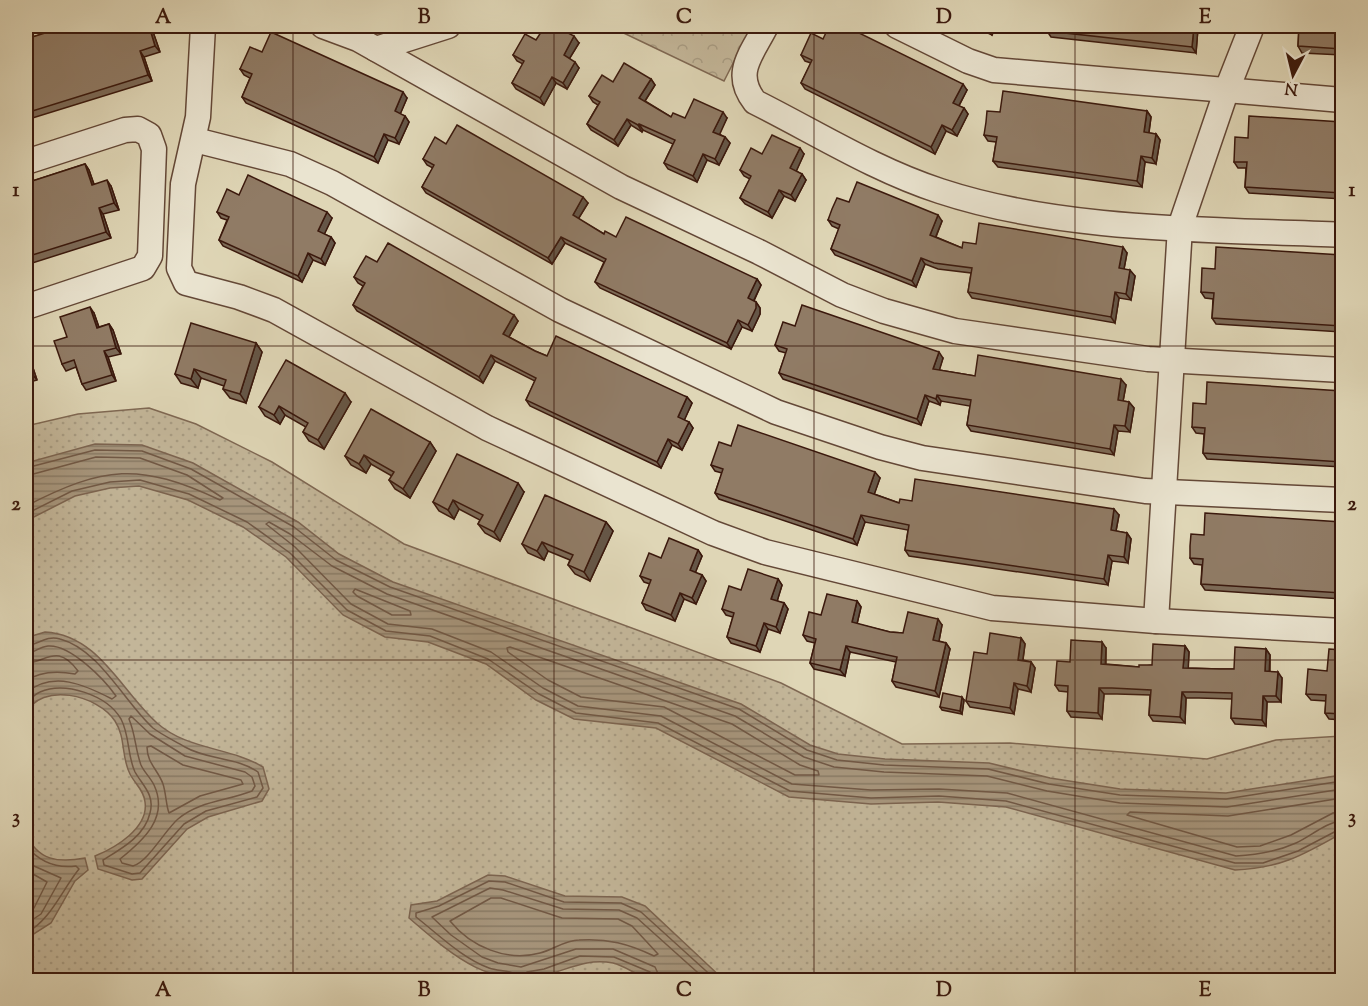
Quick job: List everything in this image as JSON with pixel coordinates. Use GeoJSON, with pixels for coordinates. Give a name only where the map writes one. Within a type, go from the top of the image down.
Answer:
{"type":"FeatureCollection","features":[{"type":"Feature","properties":{"kind":"street"},"geometry":{"type":"LineString","coordinates":[[203,26],[195,140],[185,164],[183,184],[179,268],[186,283],[239,297],[274,310],[487,428],[713,533],[765,552],[992,608],[1156,621],[1342,631]]}},
{"type":"Feature","properties":{"kind":"street"},"geometry":{"type":"LineString","coordinates":[[323,26],[376,49],[621,188],[759,252],[842,295],[884,311],[955,331],[1021,342],[1172,361],[1342,370]]}},
{"type":"Feature","properties":{"kind":"street"},"geometry":{"type":"LineString","coordinates":[[376,49],[448,26]]}},
{"type":"Feature","properties":{"kind":"street"},"geometry":{"type":"LineString","coordinates":[[766,26],[743,73],[744,88],[755,102],[896,174],[939,191],[984,204],[1077,219],[1342,235]]}},
{"type":"Feature","properties":{"kind":"street"},"geometry":{"type":"LineString","coordinates":[[897,26],[968,61],[994,70],[1226,92],[1342,100]]}},
{"type":"Feature","properties":{"kind":"street"},"geometry":{"type":"LineString","coordinates":[[1156,621],[1180,227],[1226,92],[1252,26]]}},
{"type":"Feature","properties":{"kind":"street"},"geometry":{"type":"LineString","coordinates":[[26,162],[125,130],[138,129],[149,135],[154,149],[150,256],[142,268],[26,307]]}},
{"type":"Feature","properties":{"kind":"street"},"geometry":{"type":"LineString","coordinates":[[195,140],[290,164],[332,183],[560,310],[776,412],[922,459],[1164,492],[1342,500]]}},
{"type":"Feature","properties":{"kind":"green space"},"geometry":{"type":"Polygon","coordinates":[[[609,26],[752,26],[724,81],[609,26]]]}},
{"type":"Feature","properties":{"kind":"green space"},"geometry":{"type":"Polygon","coordinates":[[[149,408],[196,424],[272,462],[404,544],[781,683],[902,744],[1010,743],[1207,759],[1276,740],[1342,736],[1342,980],[26,980],[26,426],[78,414],[149,408]]]}},
{"type":"Feature","properties":{"kind":"water"},"geometry":{"type":"Polygon","coordinates":[[[95,444],[142,445],[193,463],[298,522],[339,554],[393,582],[741,704],[810,745],[838,754],[885,759],[989,763],[1050,778],[1120,789],[1226,793],[1342,775],[1342,833],[1291,859],[1251,869],[1235,870],[1006,807],[938,802],[871,804],[789,797],[656,728],[574,719],[536,700],[486,664],[428,642],[385,637],[343,615],[286,557],[243,527],[188,500],[139,486],[110,488],[75,496],[26,521],[26,463],[95,444]]]}},
{"type":"Feature","properties":{"kind":"water"},"geometry":{"type":"Polygon","coordinates":[[[45,632],[64,635],[95,654],[144,710],[169,732],[195,744],[237,755],[263,767],[269,789],[262,801],[208,817],[187,829],[142,879],[132,880],[98,869],[95,856],[129,836],[142,820],[145,802],[127,768],[118,727],[107,712],[83,699],[70,695],[56,695],[33,704],[26,714],[26,642],[32,636],[45,632]]]}},
{"type":"Feature","properties":{"kind":"water"},"geometry":{"type":"Polygon","coordinates":[[[26,833],[36,849],[43,855],[58,860],[85,858],[88,870],[75,881],[51,923],[26,939],[26,833]]]}},
{"type":"Feature","properties":{"kind":"water"},"geometry":{"type":"Polygon","coordinates":[[[488,875],[505,876],[565,896],[622,897],[645,906],[724,980],[681,982],[655,980],[613,963],[604,962],[586,963],[546,975],[525,978],[506,977],[488,973],[471,965],[409,918],[411,905],[437,901],[488,875]]]}},
{"type":"Feature","properties":{"kind":"building"},"geometry":{"type":"Polygon","coordinates":[[[67,26],[132,26],[133,28],[149,26],[155,46],[140,51],[148,75],[26,113],[26,39],[67,26]]]}},
{"type":"Feature","properties":{"kind":"building"},"geometry":{"type":"Polygon","coordinates":[[[545,26],[555,26],[574,36],[564,55],[575,62],[563,83],[552,77],[540,98],[512,83],[524,61],[513,55],[525,34],[536,40],[545,26]]]}},
{"type":"Feature","properties":{"kind":"building"},"geometry":{"type":"Polygon","coordinates":[[[829,26],[845,26],[963,84],[953,103],[964,108],[952,130],[942,125],[931,147],[801,83],[812,60],[801,55],[811,33],[823,39],[829,26]]]}},
{"type":"Feature","properties":{"kind":"building"},"geometry":{"type":"Polygon","coordinates":[[[1048,26],[1194,26],[1192,47],[1047,31],[1048,26]]]}},
{"type":"Feature","properties":{"kind":"building"},"geometry":{"type":"Polygon","coordinates":[[[1299,26],[1342,26],[1342,49],[1298,46],[1299,26]]]}},
{"type":"Feature","properties":{"kind":"building"},"geometry":{"type":"Polygon","coordinates":[[[271,32],[403,92],[395,111],[405,116],[395,138],[384,134],[374,157],[242,97],[252,74],[240,69],[250,47],[262,52],[271,32]]]}},
{"type":"Feature","properties":{"kind":"building"},"geometry":{"type":"Polygon","coordinates":[[[624,63],[651,79],[639,98],[671,117],[673,113],[685,118],[694,99],[723,112],[713,132],[725,137],[715,159],[703,154],[693,176],[664,163],[675,140],[627,119],[614,140],[587,124],[600,102],[589,96],[602,75],[613,82],[624,63]]]}},
{"type":"Feature","properties":{"kind":"building"},"geometry":{"type":"Polygon","coordinates":[[[1003,91],[1147,111],[1144,132],[1156,134],[1152,158],[1141,156],[1137,181],[993,161],[997,137],[984,135],[987,111],[1000,112],[1003,91]]]}},
{"type":"Feature","properties":{"kind":"building"},"geometry":{"type":"Polygon","coordinates":[[[1249,116],[1342,122],[1342,193],[1245,187],[1247,162],[1234,162],[1235,137],[1248,138],[1249,116]]]}},
{"type":"Feature","properties":{"kind":"building"},"geometry":{"type":"Polygon","coordinates":[[[457,125],[583,197],[573,215],[604,234],[605,231],[616,237],[626,217],[757,279],[748,298],[756,302],[756,308],[748,325],[738,320],[727,343],[595,282],[606,259],[561,237],[548,258],[422,187],[434,165],[423,159],[435,137],[446,144],[457,125]]]}},
{"type":"Feature","properties":{"kind":"building"},"geometry":{"type":"Polygon","coordinates":[[[772,135],[800,148],[790,168],[802,174],[791,195],[779,190],[768,212],[740,198],[751,176],[740,170],[751,148],[762,154],[772,135]]]}},
{"type":"Feature","properties":{"kind":"building"},"geometry":{"type":"Polygon","coordinates":[[[85,164],[92,185],[107,180],[114,203],[99,208],[106,232],[26,257],[26,183],[85,164]]]}},
{"type":"Feature","properties":{"kind":"building"},"geometry":{"type":"Polygon","coordinates":[[[248,175],[327,212],[318,231],[331,237],[321,259],[308,253],[298,276],[219,240],[229,217],[217,212],[227,189],[239,195],[248,175]]]}},
{"type":"Feature","properties":{"kind":"building"},"geometry":{"type":"Polygon","coordinates":[[[857,182],[938,215],[930,235],[962,248],[963,242],[976,244],[979,223],[1123,247],[1119,268],[1130,270],[1126,294],[1115,292],[1111,317],[968,292],[972,268],[934,263],[921,258],[912,281],[831,249],[840,225],[828,220],[832,209],[837,198],[849,202],[857,182]]]}},
{"type":"Feature","properties":{"kind":"building"},"geometry":{"type":"Polygon","coordinates":[[[388,243],[514,315],[503,334],[535,351],[547,356],[556,336],[687,397],[678,417],[689,422],[678,444],[668,439],[657,462],[526,400],[536,378],[491,355],[479,377],[353,305],[365,283],[354,277],[360,266],[366,256],[377,262],[388,243]]]}},
{"type":"Feature","properties":{"kind":"building"},"geometry":{"type":"Polygon","coordinates":[[[1216,247],[1342,255],[1342,326],[1212,318],[1214,293],[1201,292],[1202,268],[1215,269],[1216,247]]]}},
{"type":"Feature","properties":{"kind":"building"},"geometry":{"type":"Polygon","coordinates":[[[802,305],[939,352],[933,369],[975,376],[978,355],[1121,379],[1118,400],[1129,402],[1125,426],[1114,425],[1110,449],[967,425],[971,400],[937,395],[936,399],[925,395],[917,419],[779,373],[787,349],[775,345],[783,322],[795,326],[802,305]]]}},
{"type":"Feature","properties":{"kind":"building"},"geometry":{"type":"Polygon","coordinates":[[[90,307],[97,328],[109,324],[116,348],[104,351],[112,375],[82,384],[74,360],[62,364],[54,341],[67,337],[60,317],[90,307]]]}},
{"type":"Feature","properties":{"kind":"building"},"geometry":{"type":"Polygon","coordinates":[[[191,323],[256,343],[240,394],[223,389],[226,380],[194,369],[191,379],[175,374],[191,323]]]}},
{"type":"Feature","properties":{"kind":"building"},"geometry":{"type":"Polygon","coordinates":[[[26,351],[32,374],[26,376],[26,351]]]}},
{"type":"Feature","properties":{"kind":"building"},"geometry":{"type":"Polygon","coordinates":[[[286,360],[345,393],[318,440],[303,432],[308,423],[279,406],[274,415],[259,407],[286,360]]]}},
{"type":"Feature","properties":{"kind":"building"},"geometry":{"type":"Polygon","coordinates":[[[1207,382],[1342,391],[1342,462],[1203,453],[1205,428],[1192,427],[1193,403],[1206,404],[1207,382]]]}},
{"type":"Feature","properties":{"kind":"building"},"geometry":{"type":"Polygon","coordinates":[[[371,409],[430,442],[403,489],[389,480],[394,472],[364,455],[359,464],[345,456],[371,409]]]}},
{"type":"Feature","properties":{"kind":"building"},"geometry":{"type":"Polygon","coordinates":[[[738,425],[875,472],[868,492],[899,503],[900,499],[912,501],[915,479],[1114,509],[1111,530],[1127,533],[1124,557],[1108,555],[1104,579],[905,550],[909,525],[861,515],[853,539],[715,493],[723,469],[711,465],[719,442],[731,446],[738,425]]]}},
{"type":"Feature","properties":{"kind":"building"},"geometry":{"type":"Polygon","coordinates":[[[457,454],[518,483],[494,532],[478,524],[483,515],[453,500],[448,510],[433,502],[457,454]]]}},
{"type":"Feature","properties":{"kind":"building"},"geometry":{"type":"Polygon","coordinates":[[[545,495],[606,522],[584,572],[568,565],[573,555],[542,542],[537,551],[522,544],[545,495]]]}},
{"type":"Feature","properties":{"kind":"building"},"geometry":{"type":"Polygon","coordinates":[[[1205,513],[1342,522],[1342,593],[1201,584],[1203,559],[1190,558],[1190,546],[1191,534],[1204,535],[1205,513]]]}},
{"type":"Feature","properties":{"kind":"building"},"geometry":{"type":"Polygon","coordinates":[[[669,538],[698,550],[690,570],[702,575],[692,598],[680,593],[671,615],[642,603],[651,580],[640,576],[649,553],[661,558],[669,538]]]}},
{"type":"Feature","properties":{"kind":"building"},"geometry":{"type":"Polygon","coordinates":[[[748,569],[778,579],[771,599],[784,603],[776,627],[764,623],[756,646],[727,637],[734,613],[722,609],[729,586],[741,590],[748,569]]]}},
{"type":"Feature","properties":{"kind":"building"},"geometry":{"type":"Polygon","coordinates":[[[827,594],[857,601],[852,622],[890,632],[903,633],[908,612],[938,619],[933,640],[946,643],[935,691],[892,681],[897,657],[846,646],[840,670],[810,663],[816,639],[803,635],[809,612],[821,615],[827,594]]]}},
{"type":"Feature","properties":{"kind":"building"},"geometry":{"type":"Polygon","coordinates":[[[990,633],[1021,638],[1018,660],[1031,662],[1027,686],[1014,683],[1010,708],[966,701],[974,652],[987,654],[990,633]]]}},
{"type":"Feature","properties":{"kind":"building"},"geometry":{"type":"Polygon","coordinates":[[[1071,640],[1102,642],[1101,664],[1139,667],[1139,665],[1152,665],[1153,644],[1185,646],[1183,668],[1234,669],[1235,647],[1266,649],[1265,671],[1278,672],[1276,696],[1263,696],[1262,720],[1231,718],[1232,693],[1182,692],[1180,717],[1149,715],[1151,690],[1099,688],[1098,713],[1067,711],[1068,686],[1055,685],[1057,661],[1070,662],[1071,640]]]}},
{"type":"Feature","properties":{"kind":"building"},"geometry":{"type":"Polygon","coordinates":[[[1329,649],[1342,650],[1342,714],[1325,713],[1326,695],[1306,694],[1308,669],[1327,671],[1329,649]]]}},
{"type":"Feature","properties":{"kind":"building"},"geometry":{"type":"Polygon","coordinates":[[[943,693],[962,697],[960,711],[940,707],[943,693]]]}}]}
